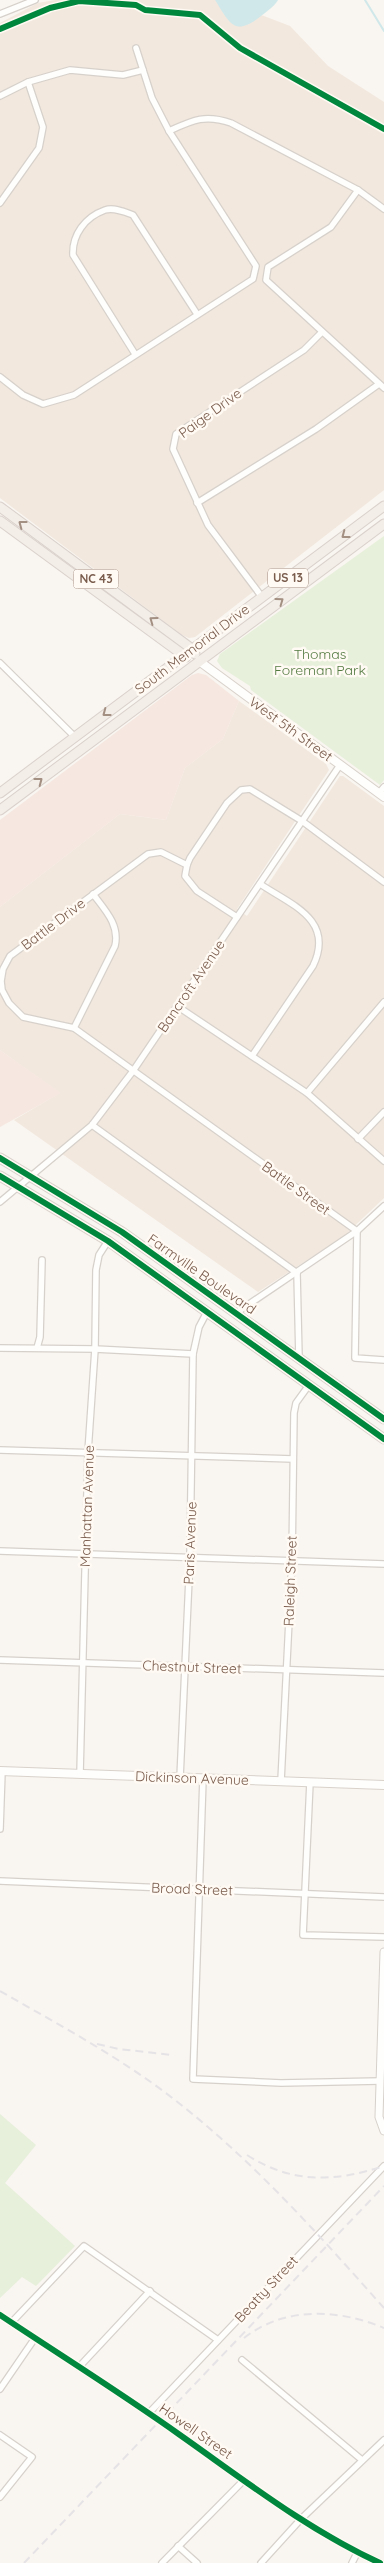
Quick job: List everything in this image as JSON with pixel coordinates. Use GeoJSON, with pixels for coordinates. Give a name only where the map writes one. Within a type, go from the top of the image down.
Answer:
{"type":"FeatureCollection","features":[{"type":"Feature","properties":{"kind":"main road","name":"South Memorial Drive"},"geometry":{"type":"LineString","coordinates":[[0,793],[384,506]]}},
{"type":"Feature","properties":{"kind":"main road","name":"West 5th Street"},"geometry":{"type":"LineString","coordinates":[[0,507],[192,649],[199,661]]}},
{"type":"Feature","properties":{"kind":"main road","name":"West 5th Street"},"geometry":{"type":"LineString","coordinates":[[0,521],[183,656],[199,661],[340,764],[382,792]]}},
{"type":"Feature","properties":{"kind":"main road","name":"South Memorial Drive"},"geometry":{"type":"LineString","coordinates":[[0,810],[384,524]]}},
{"type":"Feature","properties":{"kind":"main road","name":"Farmville Boulevard"},"geometry":{"type":"LineString","coordinates":[[0,1158],[122,1232],[384,1419]]}},
{"type":"Feature","properties":{"kind":"main road","name":"Farmville Boulevard"},"geometry":{"type":"LineString","coordinates":[[0,1176],[108,1241],[384,1439]]}},
{"type":"Feature","properties":{"kind":"main road","name":"Dickinson Avenue"},"geometry":{"type":"LineString","coordinates":[[1,1771],[384,1785]]}},
{"type":"Feature","properties":{"kind":"street"},"geometry":{"type":"LineString","coordinates":[[0,14],[35,0]]}},
{"type":"Feature","properties":{"kind":"street"},"geometry":{"type":"LineString","coordinates":[[0,386],[2,378],[23,395],[43,404],[74,395],[253,279],[256,266],[169,131],[152,98],[136,48]]}},
{"type":"Feature","properties":{"kind":"street"},"geometry":{"type":"LineString","coordinates":[[0,96],[28,82],[70,70],[123,75],[143,70]]}},
{"type":"Feature","properties":{"kind":"street"},"geometry":{"type":"LineString","coordinates":[[0,203],[40,148],[44,127],[28,82]]}},
{"type":"Feature","properties":{"kind":"street"},"geometry":{"type":"LineString","coordinates":[[169,131],[195,119],[216,118],[231,123],[358,190],[384,209]]}},
{"type":"Feature","properties":{"kind":"street"},"geometry":{"type":"LineString","coordinates":[[197,504],[382,386],[266,280],[268,267],[331,227],[358,190]]}},
{"type":"Feature","properties":{"kind":"street"},"geometry":{"type":"LineString","coordinates":[[135,354],[73,255],[72,242],[76,232],[84,224],[106,210],[120,210],[133,215],[197,314]]}},
{"type":"Feature","properties":{"kind":"street","name":"Paige Drive"},"geometry":{"type":"LineString","coordinates":[[262,597],[209,526],[197,504],[173,449],[176,434],[304,350],[322,332]]}},
{"type":"Feature","properties":{"kind":"street"},"geometry":{"type":"LineString","coordinates":[[0,663],[75,737]]}},
{"type":"Feature","properties":{"kind":"street","name":"Bancroft Avenue"},"geometry":{"type":"LineString","coordinates":[[0,1202],[16,1186],[92,1125],[134,1071],[340,764]]}},
{"type":"Feature","properties":{"kind":"street"},"geometry":{"type":"LineString","coordinates":[[238,917],[191,885],[186,876],[187,865],[227,803],[241,790],[255,790],[384,882]]}},
{"type":"Feature","properties":{"kind":"street","name":"Battle Drive"},"geometry":{"type":"LineString","coordinates":[[134,1071],[74,1028],[23,1017],[8,1003],[2,990],[0,982],[3,969],[10,956],[148,854],[162,852],[187,865]]}},
{"type":"Feature","properties":{"kind":"street"},"geometry":{"type":"LineString","coordinates":[[252,1056],[313,966],[319,953],[320,938],[317,926],[308,915],[260,884]]}},
{"type":"Feature","properties":{"kind":"street"},"geometry":{"type":"LineString","coordinates":[[74,1028],[115,946],[117,936],[114,925],[93,894]]}},
{"type":"Feature","properties":{"kind":"street"},"geometry":{"type":"LineString","coordinates":[[307,1093],[384,1002]]}},
{"type":"Feature","properties":{"kind":"street"},"geometry":{"type":"LineString","coordinates":[[177,1006],[307,1093],[384,1161]]}},
{"type":"Feature","properties":{"kind":"street","name":"Battle Street"},"geometry":{"type":"LineString","coordinates":[[134,1071],[357,1232]]}},
{"type":"Feature","properties":{"kind":"street"},"geometry":{"type":"LineString","coordinates":[[358,1139],[384,1112]]}},
{"type":"Feature","properties":{"kind":"street"},"geometry":{"type":"LineString","coordinates":[[92,1125],[297,1274]]}},
{"type":"Feature","properties":{"kind":"street"},"geometry":{"type":"LineString","coordinates":[[236,1313],[297,1274],[357,1232],[384,1206]]}},
{"type":"Feature","properties":{"kind":"street"},"geometry":{"type":"LineString","coordinates":[[357,1232],[355,1358],[384,1360]]}},
{"type":"Feature","properties":{"kind":"street","name":"Manhattan Avenue"},"geometry":{"type":"LineString","coordinates":[[80,1774],[88,1452],[95,1349],[97,1262],[108,1241]]}},
{"type":"Feature","properties":{"kind":"street"},"geometry":{"type":"LineString","coordinates":[[38,1348],[40,1338],[42,1260]]}},
{"type":"Feature","properties":{"kind":"street"},"geometry":{"type":"LineString","coordinates":[[297,1274],[299,1358]]}},
{"type":"Feature","properties":{"kind":"street","name":"Paris Avenue"},"geometry":{"type":"LineString","coordinates":[[180,1778],[190,1556],[193,1354],[199,1327],[207,1312]]}},
{"type":"Feature","properties":{"kind":"street"},"geometry":{"type":"LineString","coordinates":[[0,1348],[95,1349],[193,1354]]}},
{"type":"Feature","properties":{"kind":"street","name":"Raleigh Street"},"geometry":{"type":"LineString","coordinates":[[281,1781],[292,1560],[294,1413],[296,1403],[309,1384]]}},
{"type":"Feature","properties":{"kind":"street"},"geometry":{"type":"LineString","coordinates":[[0,1450],[293,1459]]}},
{"type":"Feature","properties":{"kind":"street"},"geometry":{"type":"LineString","coordinates":[[0,1551],[384,1564]]}},
{"type":"Feature","properties":{"kind":"street","name":"Chestnut Street"},"geometry":{"type":"LineString","coordinates":[[0,1660],[384,1674]]}},
{"type":"Feature","properties":{"kind":"street"},"geometry":{"type":"LineString","coordinates":[[0,1829],[1,1771]]}},
{"type":"Feature","properties":{"kind":"street"},"geometry":{"type":"LineString","coordinates":[[203,1778],[192,2079],[281,2083],[380,2080]]}},
{"type":"Feature","properties":{"kind":"street"},"geometry":{"type":"LineString","coordinates":[[310,1782],[303,1935],[384,1937]]}},
{"type":"Feature","properties":{"kind":"street","name":"Broad Street"},"geometry":{"type":"LineString","coordinates":[[0,1881],[384,1897]]}},
{"type":"Feature","properties":{"kind":"street"},"geometry":{"type":"LineString","coordinates":[[384,1952],[379,2117],[384,2131]]}},
{"type":"Feature","properties":{"kind":"street","name":"Beatty Street"},"geometry":{"type":"LineString","coordinates":[[149,2413],[384,2166]]}},
{"type":"Feature","properties":{"kind":"street"},"geometry":{"type":"LineString","coordinates":[[11,2322],[84,2246],[218,2340]]}},
{"type":"Feature","properties":{"kind":"street"},"geometry":{"type":"LineString","coordinates":[[79,2367],[150,2291]]}},
{"type":"Feature","properties":{"kind":"street","name":"Howell Street"},"geometry":{"type":"LineString","coordinates":[[0,2315],[149,2413],[301,2519],[357,2553],[380,2563]]}},
{"type":"Feature","properties":{"kind":"street"},"geometry":{"type":"LineString","coordinates":[[0,2389],[35,2338]]}},
{"type":"Feature","properties":{"kind":"street"},"geometry":{"type":"LineString","coordinates":[[242,2360],[362,2460]]}},
{"type":"Feature","properties":{"kind":"street"},"geometry":{"type":"LineString","coordinates":[[0,2434],[32,2457],[0,2497]]}},
{"type":"Feature","properties":{"kind":"street"},"geometry":{"type":"LineString","coordinates":[[261,2563],[301,2519],[384,2440]]}},
{"type":"Feature","properties":{"kind":"street"},"geometry":{"type":"LineString","coordinates":[[162,2563],[244,2480]]}},
{"type":"Feature","properties":{"kind":"street"},"geometry":{"type":"LineString","coordinates":[[178,2546],[197,2563]]}},
{"type":"Feature","properties":{"kind":"street"},"geometry":{"type":"LineString","coordinates":[[352,2563],[357,2553]]}},
{"type":"Feature","properties":{"kind":"shaded area"},"geometry":{"type":"Polygon","coordinates":[[[55,0],[222,0],[290,26],[328,66],[384,102],[384,490],[195,637],[189,638],[182,635],[0,498],[0,23],[38,3],[55,0]]]}},
{"type":"Feature","properties":{"kind":"shaded area"},"geometry":{"type":"Polygon","coordinates":[[[198,673],[206,675],[239,701],[223,739],[185,768],[166,820],[120,814],[0,907],[0,820],[192,675],[198,673]]]}},
{"type":"Feature","properties":{"kind":"shaded area"},"geometry":{"type":"Polygon","coordinates":[[[239,701],[326,764],[329,770],[237,909],[247,916],[340,776],[343,776],[384,806],[384,1198],[344,1236],[258,1292],[14,1120],[60,1093],[0,1050],[0,907],[120,814],[166,820],[185,768],[223,739],[239,701]]]}},
{"type":"Feature","properties":{"kind":"shaded area"},"geometry":{"type":"Polygon","coordinates":[[[0,1050],[61,1093],[0,1127],[0,1050]]]}},
{"type":"Feature","properties":{"kind":"green space","name":"Thomas Foreman Park"},"geometry":{"type":"Polygon","coordinates":[[[384,536],[384,780],[380,785],[251,690],[250,686],[222,668],[217,661],[220,654],[384,536]]]}},
{"type":"Feature","properties":{"kind":"green space"},"geometry":{"type":"Polygon","coordinates":[[[0,2114],[36,2145],[5,2183],[75,2246],[36,2286],[22,2277],[0,2298],[0,2114]]]}},
{"type":"Feature","properties":{"kind":"water"},"geometry":{"type":"Polygon","coordinates":[[[215,0],[278,0],[270,9],[252,22],[245,26],[239,26],[229,21],[215,0]]]}},
{"type":"Feature","properties":{"kind":"waterway"},"geometry":{"type":"LineString","coordinates":[[365,0],[384,31]]}},
{"type":"Feature","properties":{"kind":"railway"},"geometry":{"type":"LineString","coordinates":[[0,1991],[92,2044],[137,2073],[208,2127],[261,2176],[336,2254],[384,2308]]}},
{"type":"Feature","properties":{"kind":"railway"},"geometry":{"type":"LineString","coordinates":[[97,2044],[119,2049],[172,2055]]}},
{"type":"Feature","properties":{"kind":"railway"},"geometry":{"type":"LineString","coordinates":[[247,2155],[280,2171],[314,2177],[348,2175],[384,2166]]}},
{"type":"Feature","properties":{"kind":"railway"},"geometry":{"type":"LineString","coordinates":[[24,2563],[384,2186]]}},
{"type":"Feature","properties":{"kind":"railway"},"geometry":{"type":"LineString","coordinates":[[244,2338],[277,2320],[312,2314],[331,2314],[349,2317],[384,2328]]}},
{"type":"Feature","properties":{"kind":"cycle path"},"geometry":{"type":"LineString","coordinates":[[0,29],[50,8],[79,1],[136,5],[145,10],[200,15],[240,48],[384,129]]}},
{"type":"Feature","properties":{"kind":"cycle path"},"geometry":{"type":"LineString","coordinates":[[0,1158],[122,1232],[384,1419]]}},
{"type":"Feature","properties":{"kind":"cycle path"},"geometry":{"type":"LineString","coordinates":[[0,1176],[108,1241],[384,1439]]}},
{"type":"Feature","properties":{"kind":"cycle path"},"geometry":{"type":"LineString","coordinates":[[0,2315],[135,2404],[302,2520],[353,2550],[380,2563]]}}]}
